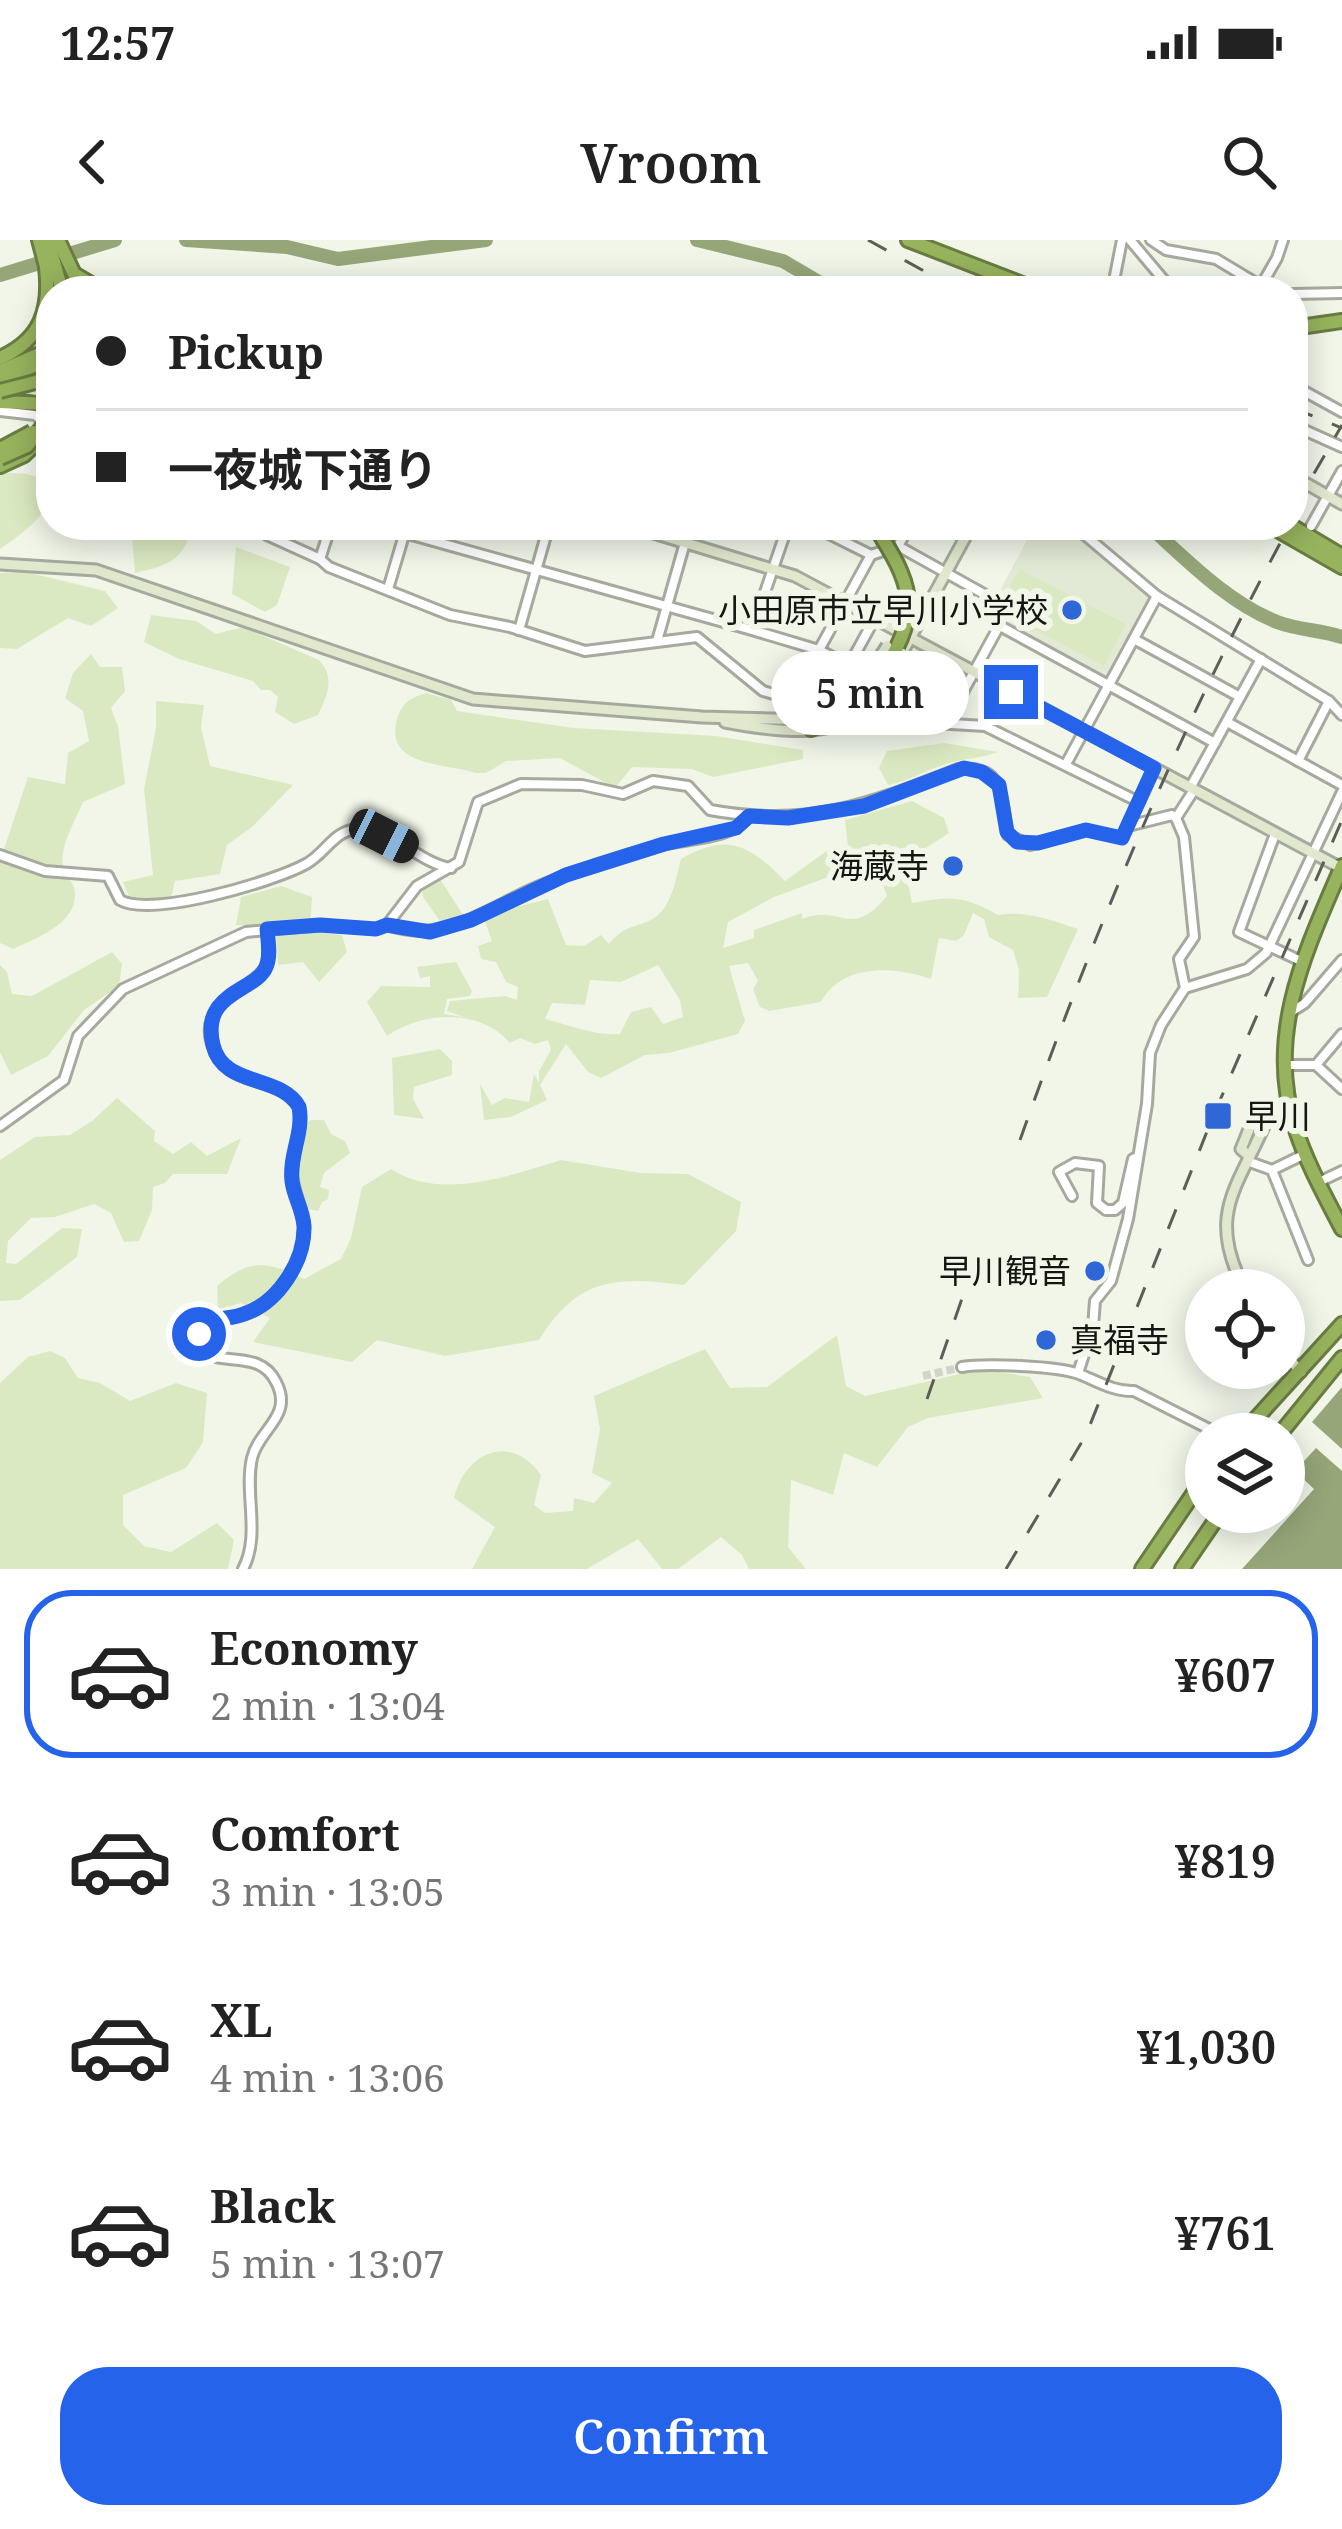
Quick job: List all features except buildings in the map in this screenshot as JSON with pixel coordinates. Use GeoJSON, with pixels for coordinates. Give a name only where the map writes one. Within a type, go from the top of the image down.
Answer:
{"type":"FeatureCollection","features":[{"type":"Feature","properties":{"kind":"highway"},"geometry":{"type":"LineString","coordinates":[[39,240],[50,276]]}},
{"type":"Feature","properties":{"kind":"highway"},"geometry":{"type":"LineString","coordinates":[[48,240],[55,276]]}},
{"type":"Feature","properties":{"kind":"highway"},"geometry":{"type":"LineString","coordinates":[[58,240],[77,276]]}},
{"type":"Feature","properties":{"kind":"highway"},"geometry":{"type":"LineString","coordinates":[[908,240],[1001,276]]}},
{"type":"Feature","properties":{"kind":"highway"},"geometry":{"type":"LineString","coordinates":[[46,267],[46,276]]}},
{"type":"Feature","properties":{"kind":"highway"},"geometry":{"type":"LineString","coordinates":[[1308,326],[1342,321]]}},
{"type":"Feature","properties":{"kind":"highway"},"geometry":{"type":"LineString","coordinates":[[0,358],[23,346],[36,331]]}},
{"type":"Feature","properties":{"kind":"highway"},"geometry":{"type":"LineString","coordinates":[[0,370],[36,356]]}},
{"type":"Feature","properties":{"kind":"highway"},"geometry":{"type":"LineString","coordinates":[[0,385],[36,367]]}},
{"type":"Feature","properties":{"kind":"highway"},"geometry":{"type":"LineString","coordinates":[[0,385],[36,380]]}},
{"type":"Feature","properties":{"kind":"highway"},"geometry":{"type":"LineString","coordinates":[[0,406],[36,405]]}},
{"type":"Feature","properties":{"kind":"highway"},"geometry":{"type":"LineString","coordinates":[[0,448],[36,431]]}},
{"type":"Feature","properties":{"kind":"highway"},"geometry":{"type":"LineString","coordinates":[[0,462],[36,437]]}},
{"type":"Feature","properties":{"kind":"highway"},"geometry":{"type":"LineString","coordinates":[[1308,536],[1342,556]]}},
{"type":"Feature","properties":{"kind":"highway"},"geometry":{"type":"LineString","coordinates":[[811,725],[836,715],[863,694],[895,645],[904,620],[904,595],[897,571],[879,540]]}},
{"type":"Feature","properties":{"kind":"highway"},"geometry":{"type":"LineString","coordinates":[[1295,540],[1342,567]]}},
{"type":"Feature","properties":{"kind":"highway"},"geometry":{"type":"LineString","coordinates":[[1341,867],[1287,1015],[1284,1065],[1290,1111],[1305,1154],[1342,1229]]}},
{"type":"Feature","properties":{"kind":"highway"},"geometry":{"type":"LineString","coordinates":[[1305,1367],[1342,1324]]}},
{"type":"Feature","properties":{"kind":"highway"},"geometry":{"type":"LineString","coordinates":[[1300,1413],[1342,1361]]}},
{"type":"Feature","properties":{"kind":"highway"},"geometry":{"type":"LineString","coordinates":[[1262,1413],[1285,1389]]}},
{"type":"Feature","properties":{"kind":"highway"},"geometry":{"type":"LineString","coordinates":[[1142,1569],[1185,1506]]}},
{"type":"Feature","properties":{"kind":"highway"},"geometry":{"type":"LineString","coordinates":[[1184,1569],[1209,1533]]}},
{"type":"Feature","properties":{"kind":"street"},"geometry":{"type":"LineString","coordinates":[[1116,276],[1126,240]]}},
{"type":"Feature","properties":{"kind":"street"},"geometry":{"type":"LineString","coordinates":[[1126,240],[1159,276]]}},
{"type":"Feature","properties":{"kind":"street"},"geometry":{"type":"LineString","coordinates":[[1151,240],[1166,250],[1216,259],[1242,276]]}},
{"type":"Feature","properties":{"kind":"street"},"geometry":{"type":"LineString","coordinates":[[1266,276],[1283,240]]}},
{"type":"Feature","properties":{"kind":"street"},"geometry":{"type":"LineString","coordinates":[[1308,294],[1342,293]]}},
{"type":"Feature","properties":{"kind":"street"},"geometry":{"type":"LineString","coordinates":[[0,385],[36,391]]}},
{"type":"Feature","properties":{"kind":"street"},"geometry":{"type":"LineString","coordinates":[[1308,394],[1342,412]]}},
{"type":"Feature","properties":{"kind":"street"},"geometry":{"type":"LineString","coordinates":[[0,406],[36,416]]}},
{"type":"Feature","properties":{"kind":"street"},"geometry":{"type":"LineString","coordinates":[[1308,431],[1342,447]]}},
{"type":"Feature","properties":{"kind":"street"},"geometry":{"type":"LineString","coordinates":[[1311,526],[1342,471]]}},
{"type":"Feature","properties":{"kind":"street"},"geometry":{"type":"LineString","coordinates":[[1308,485],[1342,504]]}},
{"type":"Feature","properties":{"kind":"street"},"geometry":{"type":"LineString","coordinates":[[278,540],[329,567],[450,615],[585,651],[698,637],[763,691],[836,715],[985,726],[1139,802]]}},
{"type":"Feature","properties":{"kind":"street"},"geometry":{"type":"LineString","coordinates":[[320,560],[326,540]]}},
{"type":"Feature","properties":{"kind":"street"},"geometry":{"type":"LineString","coordinates":[[388,589],[403,540]]}},
{"type":"Feature","properties":{"kind":"street"},"geometry":{"type":"LineString","coordinates":[[442,540],[819,650],[848,665]]}},
{"type":"Feature","properties":{"kind":"street"},"geometry":{"type":"LineString","coordinates":[[519,630],[545,540]]}},
{"type":"Feature","properties":{"kind":"street"},"geometry":{"type":"LineString","coordinates":[[678,540],[771,566],[1341,867]]}},
{"type":"Feature","properties":{"kind":"street"},"geometry":{"type":"LineString","coordinates":[[752,630],[782,540]]}},
{"type":"Feature","properties":{"kind":"street"},"geometry":{"type":"LineString","coordinates":[[841,540],[871,555]]}},
{"type":"Feature","properties":{"kind":"street"},"geometry":{"type":"LineString","coordinates":[[791,701],[871,555],[898,546],[901,540]]}},
{"type":"Feature","properties":{"kind":"street"},"geometry":{"type":"LineString","coordinates":[[836,715],[867,706],[902,653],[964,540]]}},
{"type":"Feature","properties":{"kind":"street"},"geometry":{"type":"LineString","coordinates":[[1091,540],[1156,596],[1329,701],[1342,715]]}},
{"type":"Feature","properties":{"kind":"street"},"geometry":{"type":"LineString","coordinates":[[657,643],[685,542]]}},
{"type":"Feature","properties":{"kind":"street"},"geometry":{"type":"LineString","coordinates":[[898,546],[993,599],[1000,626],[946,723]]}},
{"type":"Feature","properties":{"kind":"street"},"geometry":{"type":"LineString","coordinates":[[0,563],[68,566],[113,576],[446,693],[512,704],[702,717],[758,727],[811,725]]}},
{"type":"Feature","properties":{"kind":"street"},"geometry":{"type":"LineString","coordinates":[[1066,764],[1156,596]]}},
{"type":"Feature","properties":{"kind":"street"},"geometry":{"type":"LineString","coordinates":[[836,715],[848,665],[874,618]]}},
{"type":"Feature","properties":{"kind":"street"},"geometry":{"type":"LineString","coordinates":[[1000,626],[1215,743]]}},
{"type":"Feature","properties":{"kind":"street"},"geometry":{"type":"LineString","coordinates":[[836,715],[856,693],[896,629]]}},
{"type":"Feature","properties":{"kind":"street"},"geometry":{"type":"LineString","coordinates":[[1134,639],[1240,697]]}},
{"type":"Feature","properties":{"kind":"street"},"geometry":{"type":"LineString","coordinates":[[1176,818],[1261,659]]}},
{"type":"Feature","properties":{"kind":"street"},"geometry":{"type":"LineString","coordinates":[[866,719],[886,690],[893,689],[946,723]]}},
{"type":"Feature","properties":{"kind":"street"},"geometry":{"type":"LineString","coordinates":[[1298,761],[1329,701]]}},
{"type":"Feature","properties":{"kind":"street"},"geometry":{"type":"LineString","coordinates":[[1078,1373],[1093,1327],[1095,1301],[1115,1270],[1140,1157],[1150,1053],[1161,1025],[1185,988],[1247,969],[1271,948],[1342,788],[1227,722]]}},
{"type":"Feature","properties":{"kind":"street"},"geometry":{"type":"LineString","coordinates":[[387,925],[417,886],[452,869],[461,858],[478,802],[521,784],[582,785],[623,794],[649,781],[676,782],[688,786],[710,810],[788,818],[864,806],[964,768],[982,772],[999,785],[1007,832],[1017,842],[1038,843],[1086,830],[1122,838],[1154,768]]}},
{"type":"Feature","properties":{"kind":"street"},"geometry":{"type":"LineString","coordinates":[[1128,826],[1172,815],[1184,837],[1194,937],[1179,959],[1185,988]]}},
{"type":"Feature","properties":{"kind":"street"},"geometry":{"type":"LineString","coordinates":[[0,1126],[64,1080],[78,1036],[123,989],[234,935],[320,925],[376,929],[387,925],[422,932],[471,920],[566,875],[664,844],[736,828],[749,816]]}},
{"type":"Feature","properties":{"kind":"street"},"geometry":{"type":"LineString","coordinates":[[0,854],[45,871],[108,877],[122,903],[136,906],[255,886],[308,863],[340,834],[357,830],[378,834],[428,863],[452,869]]}},
{"type":"Feature","properties":{"kind":"street"},"geometry":{"type":"LineString","coordinates":[[1275,834],[1239,932],[1304,962]]}},
{"type":"Feature","properties":{"kind":"street"},"geometry":{"type":"LineString","coordinates":[[243,1569],[251,1545],[252,1459],[278,1418],[280,1390],[272,1375],[253,1360],[208,1356],[201,1349],[199,1334],[208,1322],[243,1315],[272,1297],[288,1277],[303,1240],[303,1214],[292,1166],[300,1132],[299,1107],[286,1092],[230,1071],[212,1043],[221,1002],[257,978],[266,966],[267,929]]}},
{"type":"Feature","properties":{"kind":"street"},"geometry":{"type":"LineString","coordinates":[[1287,1015],[1338,973],[1342,960]]}},
{"type":"Feature","properties":{"kind":"street"},"geometry":{"type":"LineString","coordinates":[[1316,1065],[1342,1034]]}},
{"type":"Feature","properties":{"kind":"street"},"geometry":{"type":"LineString","coordinates":[[1284,1065],[1316,1065],[1342,1089]]}},
{"type":"Feature","properties":{"kind":"street"},"geometry":{"type":"LineString","coordinates":[[1236,1269],[1224,1227],[1269,1115],[1290,1111]]}},
{"type":"Feature","properties":{"kind":"street"},"geometry":{"type":"LineString","coordinates":[[1272,1170],[1305,1154]]}},
{"type":"Feature","properties":{"kind":"street"},"geometry":{"type":"LineString","coordinates":[[1072,1196],[1059,1172],[1075,1162],[1099,1166],[1096,1203],[1115,1210],[1123,1203],[1133,1159],[1140,1157]]}},
{"type":"Feature","properties":{"kind":"street"},"geometry":{"type":"LineString","coordinates":[[1248,1158],[1272,1170],[1308,1260]]}},
{"type":"Feature","properties":{"kind":"street"},"geometry":{"type":"LineString","coordinates":[[1318,1182],[1342,1172]]}},
{"type":"Feature","properties":{"kind":"street"},"geometry":{"type":"LineString","coordinates":[[962,1367],[981,1364],[1078,1373],[1123,1392],[1134,1391],[1185,1417]]}},
{"type":"Feature","properties":{"kind":"shaded area"},"geometry":{"type":"Polygon","coordinates":[[[0,472],[36,477],[36,519],[0,549],[0,472]]]}},
{"type":"Feature","properties":{"kind":"shaded area"},"geometry":{"type":"Polygon","coordinates":[[[132,540],[187,540],[173,560],[135,573],[132,540]]]}},
{"type":"Feature","properties":{"kind":"shaded area","name":"小田原市立早川小学校"},"geometry":{"type":"Polygon","coordinates":[[[1027,540],[1086,540],[1150,596],[1107,678],[1004,623],[997,596],[1027,540]]]}},
{"type":"Feature","properties":{"kind":"shaded area"},"geometry":{"type":"Polygon","coordinates":[[[236,547],[290,567],[277,605],[265,612],[232,594],[236,547]]]}},
{"type":"Feature","properties":{"kind":"shaded area"},"geometry":{"type":"Polygon","coordinates":[[[1019,569],[1126,624],[1104,666],[1012,618],[1010,586],[1019,569]]]}},
{"type":"Feature","properties":{"kind":"shaded area"},"geometry":{"type":"Polygon","coordinates":[[[26,572],[105,591],[118,608],[91,626],[68,618],[17,649],[0,648],[0,573],[26,572]]]}},
{"type":"Feature","properties":{"kind":"shaded area"},"geometry":{"type":"Polygon","coordinates":[[[151,615],[196,621],[216,634],[243,627],[319,660],[329,680],[318,715],[294,724],[275,712],[278,697],[270,690],[144,642],[151,615]]]}},
{"type":"Feature","properties":{"kind":"shaded area"},"geometry":{"type":"Polygon","coordinates":[[[918,649],[967,675],[945,715],[888,684],[907,651],[918,649]]]}},
{"type":"Feature","properties":{"kind":"shaded area"},"geometry":{"type":"Polygon","coordinates":[[[91,654],[100,667],[122,667],[125,691],[111,708],[118,726],[125,784],[83,802],[73,825],[62,859],[75,889],[69,913],[53,929],[13,949],[0,943],[0,861],[28,777],[65,784],[68,753],[89,741],[83,711],[65,698],[73,673],[91,654]]]}},
{"type":"Feature","properties":{"kind":"shaded area"},"geometry":{"type":"Polygon","coordinates":[[[426,693],[451,700],[457,711],[574,728],[716,736],[803,750],[803,759],[713,777],[692,769],[632,767],[615,788],[560,758],[506,761],[486,773],[476,773],[419,760],[399,745],[395,733],[400,711],[426,693]]]}},
{"type":"Feature","properties":{"kind":"shaded area"},"geometry":{"type":"Polygon","coordinates":[[[156,701],[204,705],[201,727],[210,766],[293,785],[227,845],[220,874],[175,881],[171,899],[130,899],[123,882],[153,875],[144,789],[156,728],[156,701]]]}},
{"type":"Feature","properties":{"kind":"shaded area"},"geometry":{"type":"Polygon","coordinates":[[[944,743],[998,752],[948,763],[888,785],[879,768],[887,751],[944,743]]]}},
{"type":"Feature","properties":{"kind":"shaded area"},"geometry":{"type":"Polygon","coordinates":[[[912,801],[944,818],[949,833],[904,862],[912,903],[956,899],[998,915],[1028,915],[1078,929],[1047,997],[1018,998],[1019,970],[1013,950],[989,937],[984,919],[973,913],[964,935],[956,941],[939,938],[931,979],[870,971],[842,980],[821,1002],[769,1011],[760,1007],[753,989],[758,981],[748,963],[729,966],[745,1021],[738,1034],[645,1055],[601,1078],[588,1072],[566,1044],[540,1085],[547,1100],[511,1117],[484,1120],[480,1084],[492,1105],[505,1098],[529,1102],[534,1074],[539,1083],[539,1071],[551,1050],[548,1040],[535,1044],[520,1038],[510,1043],[483,1024],[451,1017],[417,1022],[387,1036],[367,1002],[381,986],[430,987],[430,976],[420,978],[417,967],[456,962],[472,991],[470,996],[447,999],[444,1014],[464,1017],[447,1011],[450,1001],[505,996],[517,1000],[518,987],[506,982],[496,962],[481,959],[478,946],[492,941],[482,913],[508,901],[516,907],[548,899],[566,945],[584,946],[601,935],[609,944],[664,909],[681,859],[713,846],[726,844],[749,851],[785,881],[828,850],[842,872],[774,897],[728,922],[723,948],[754,938],[754,930],[802,913],[802,919],[863,916],[887,896],[869,860],[848,847],[845,820],[912,801]],[[658,965],[621,982],[590,980],[585,1005],[552,1003],[545,1019],[591,1032],[620,1034],[631,1012],[651,1007],[663,1024],[683,1017],[680,1000],[658,965]]]}},
{"type":"Feature","properties":{"kind":"shaded area"},"geometry":{"type":"Polygon","coordinates":[[[440,879],[465,918],[442,924],[423,897],[422,889],[440,879]]]}},
{"type":"Feature","properties":{"kind":"shaded area"},"geometry":{"type":"Polygon","coordinates":[[[281,886],[312,897],[310,931],[342,935],[347,952],[319,982],[303,962],[278,965],[276,926],[236,925],[241,897],[281,886]]]}},
{"type":"Feature","properties":{"kind":"shaded area"},"geometry":{"type":"Polygon","coordinates":[[[112,952],[122,964],[119,986],[84,1010],[48,1056],[11,1075],[0,1052],[0,965],[7,972],[12,994],[32,996],[112,952]]]}},
{"type":"Feature","properties":{"kind":"shaded area"},"geometry":{"type":"Polygon","coordinates":[[[440,1049],[452,1061],[452,1075],[414,1087],[413,1099],[424,1119],[394,1115],[392,1058],[440,1049]]]}},
{"type":"Feature","properties":{"kind":"shaded area"},"geometry":{"type":"Polygon","coordinates":[[[117,1098],[155,1131],[154,1141],[173,1154],[191,1142],[207,1156],[241,1138],[227,1174],[173,1174],[153,1187],[152,1210],[139,1241],[124,1242],[111,1213],[94,1204],[55,1217],[31,1218],[8,1241],[6,1263],[16,1264],[62,1228],[82,1229],[77,1257],[20,1300],[0,1301],[0,1160],[35,1137],[70,1135],[117,1098]]]}},
{"type":"Feature","properties":{"kind":"shaded area"},"geometry":{"type":"Polygon","coordinates":[[[311,1120],[324,1120],[350,1153],[324,1173],[320,1187],[329,1190],[328,1199],[318,1211],[304,1208],[296,1177],[304,1148],[301,1127],[311,1120]]]}},
{"type":"Feature","properties":{"kind":"shaded area"},"geometry":{"type":"Polygon","coordinates":[[[561,1160],[641,1173],[688,1174],[741,1202],[736,1231],[684,1285],[638,1281],[601,1285],[569,1304],[539,1340],[445,1356],[377,1340],[352,1362],[253,1342],[270,1318],[241,1303],[218,1309],[217,1286],[239,1271],[269,1266],[304,1279],[341,1259],[351,1238],[362,1187],[391,1169],[410,1178],[453,1184],[497,1178],[561,1160]]]}},
{"type":"Feature","properties":{"kind":"shaded area"},"geometry":{"type":"Polygon","coordinates":[[[837,1335],[846,1386],[865,1396],[981,1369],[1030,1377],[1043,1398],[928,1418],[908,1427],[877,1467],[844,1453],[833,1495],[791,1480],[788,1547],[806,1569],[749,1569],[742,1555],[721,1537],[678,1569],[662,1569],[638,1539],[587,1569],[472,1569],[495,1527],[454,1498],[478,1459],[503,1451],[516,1454],[541,1475],[534,1505],[545,1513],[573,1511],[574,1498],[594,1503],[612,1483],[592,1473],[600,1429],[594,1396],[705,1349],[730,1388],[767,1387],[837,1335]]]}},
{"type":"Feature","properties":{"kind":"shaded area"},"geometry":{"type":"Polygon","coordinates":[[[50,1351],[65,1358],[78,1378],[100,1383],[130,1401],[176,1383],[207,1393],[203,1442],[186,1468],[123,1495],[123,1525],[144,1546],[171,1552],[217,1523],[234,1540],[228,1569],[0,1569],[0,1383],[28,1357],[50,1351]]]}},
{"type":"Feature","properties":{"kind":"shaded area"},"geometry":{"type":"Polygon","coordinates":[[[1342,1387],[1342,1449],[1312,1422],[1342,1387]]]}},
{"type":"Feature","properties":{"kind":"shaded area"},"geometry":{"type":"Polygon","coordinates":[[[1316,1448],[1342,1471],[1342,1569],[1242,1569],[1274,1533],[1305,1533],[1305,1499],[1314,1489],[1305,1480],[1305,1460],[1316,1448]]]}},
{"type":"Feature","properties":{"kind":"waterway"},"geometry":{"type":"LineString","coordinates":[[0,275],[115,240]]}},
{"type":"Feature","properties":{"kind":"waterway","name":"早川"},"geometry":{"type":"LineString","coordinates":[[186,240],[287,247],[338,259],[486,240]]}},
{"type":"Feature","properties":{"kind":"waterway","name":"早川"},"geometry":{"type":"LineString","coordinates":[[697,240],[783,261],[808,276]]}},
{"type":"Feature","properties":{"kind":"waterway","name":"早川"},"geometry":{"type":"LineString","coordinates":[[1165,540],[1208,579],[1259,614],[1285,625],[1342,637]]}},
{"type":"Feature","properties":{"kind":"tunnel"},"geometry":{"type":"LineString","coordinates":[[923,1376],[962,1367]]}},
{"type":"Feature","properties":{"kind":"railway"},"geometry":{"type":"LineString","coordinates":[[868,240],[933,276]]}},
{"type":"Feature","properties":{"kind":"railway"},"geometry":{"type":"LineString","coordinates":[[1308,414],[1342,428]]}},
{"type":"Feature","properties":{"kind":"railway"},"geometry":{"type":"LineString","coordinates":[[1308,484],[1342,425]]}},
{"type":"Feature","properties":{"kind":"railway"},"geometry":{"type":"LineString","coordinates":[[1020,1140],[1143,827],[1282,540]]}},
{"type":"Feature","properties":{"kind":"railway"},"geometry":{"type":"LineString","coordinates":[[1006,1569],[1086,1435],[1214,1114],[1342,820]]}},
{"type":"Feature","properties":{"kind":"railway"},"geometry":{"type":"LineString","coordinates":[[927,1399],[972,1270]]}},
{"type":"Feature","properties":{"kind":"place","name":"小田原市立早川小学校"},"geometry":{"type":"Point","coordinates":[1072,610]}},
{"type":"Feature","properties":{"kind":"place","name":"海蔵寺"},"geometry":{"type":"Point","coordinates":[953,866]}},
{"type":"Feature","properties":{"kind":"place","name":"早川"},"geometry":{"type":"Point","coordinates":[1218,1116]}},
{"type":"Feature","properties":{"kind":"place","name":"早川観音"},"geometry":{"type":"Point","coordinates":[1095,1271]}},
{"type":"Feature","properties":{"kind":"place","name":"真福寺"},"geometry":{"type":"Point","coordinates":[1046,1340]}},
{"type":"Feature","properties":{"kind":"route"},"geometry":{"type":"LineString","coordinates":[[199,1334],[208,1322],[243,1315],[272,1297],[301,1252],[303,1214],[292,1181],[299,1107],[286,1092],[230,1071],[212,1043],[221,1002],[257,978],[266,966],[267,929],[320,925],[376,929],[387,925],[430,932],[471,920],[566,875],[664,844],[736,828],[749,816],[788,818],[864,806],[964,768],[982,772],[999,785],[1007,832],[1017,842],[1054,840],[1080,830],[1122,838],[1154,768],[1011,692]]}}]}
